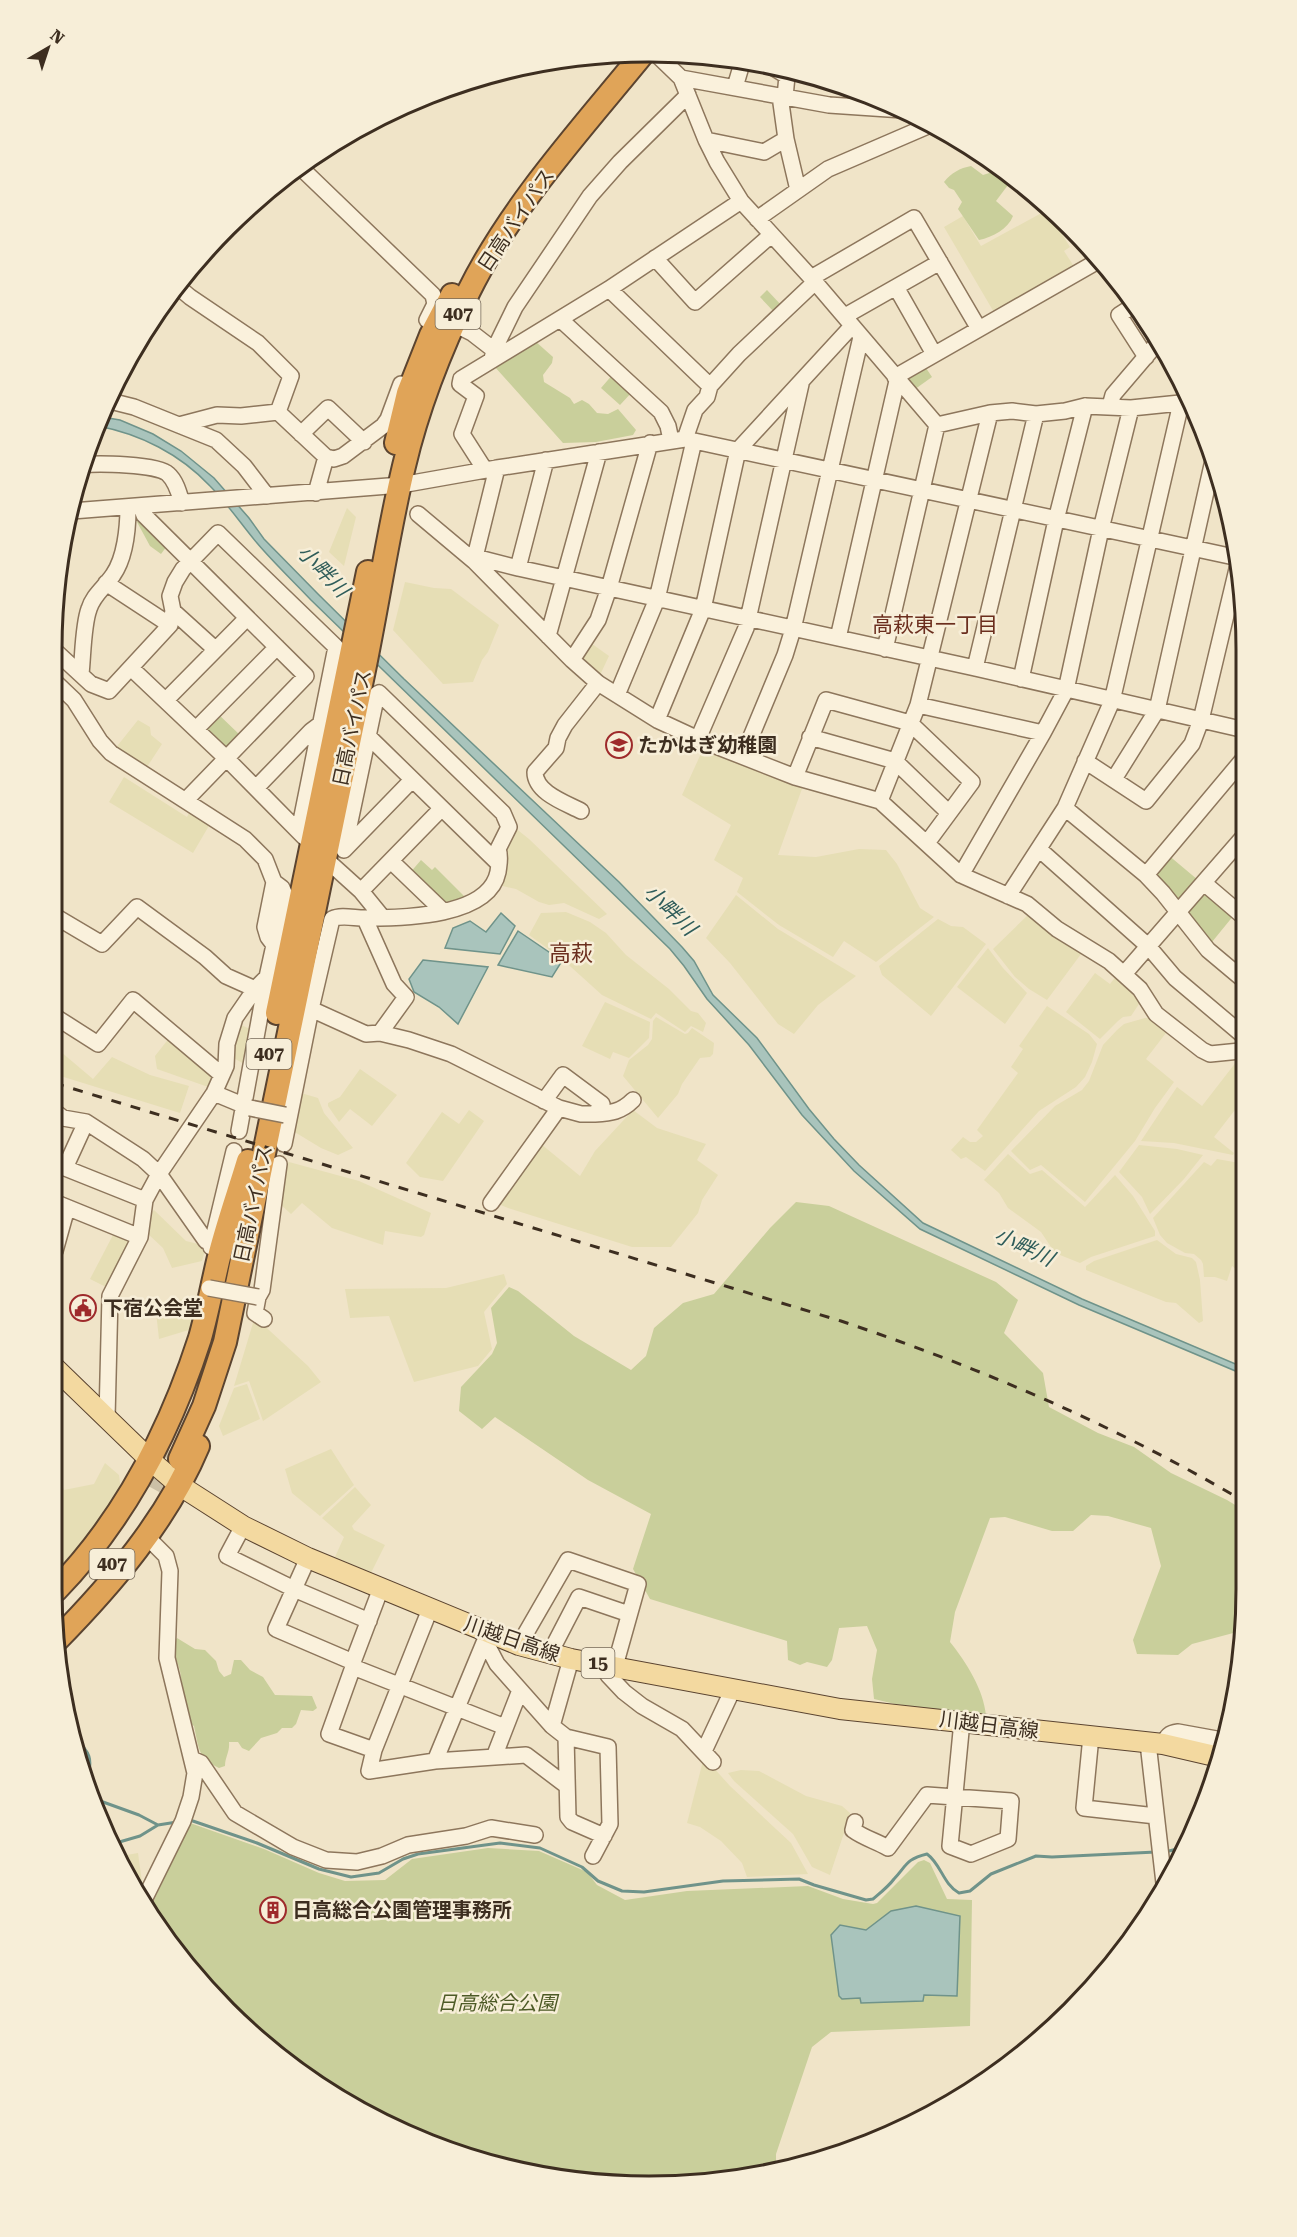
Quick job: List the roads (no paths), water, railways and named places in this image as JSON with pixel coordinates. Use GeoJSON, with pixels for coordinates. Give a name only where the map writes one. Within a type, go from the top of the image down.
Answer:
{"type":"FeatureCollection","features":[{"type":"Feature","properties":{"kind":"highway","name":"日高バイパス"},"geometry":{"type":"LineString","coordinates":[[393,485],[404,465],[425,397],[470,289],[506,227],[636,62]]}},
{"type":"Feature","properties":{"kind":"highway","name":"日高バイパス"},"geometry":{"type":"LineString","coordinates":[[167,1456],[204,1406],[225,1342],[312,845],[357,661],[393,485],[408,393],[431,335],[460,279],[513,193],[617,63]]}},
{"type":"Feature","properties":{"kind":"highway","name":"407"},"geometry":{"type":"LineString","coordinates":[[62,1583],[116,1515],[139,1480],[167,1456],[182,1390],[201,1335],[220,1251],[255,1162]]}},
{"type":"Feature","properties":{"kind":"highway","name":"407"},"geometry":{"type":"LineString","coordinates":[[64,1633],[120,1572],[146,1536],[179,1485],[215,1405],[236,1344],[249,1280],[255,1236],[255,1162]]}},
{"type":"Feature","properties":{"kind":"highway","name":"407"},"geometry":{"type":"LineString","coordinates":[[62,1600],[155,1491],[114,1563],[63,1619]]}},
{"type":"Feature","properties":{"kind":"main road","name":"川越日高線"},"geometry":{"type":"LineString","coordinates":[[62,1375],[107,1418],[167,1456],[179,1485],[243,1526],[308,1558],[430,1609],[486,1637],[571,1659],[840,1709],[1091,1736],[1155,1744],[1211,1754]]}},
{"type":"Feature","properties":{"kind":"street"},"geometry":{"type":"LineString","coordinates":[[665,62],[681,78],[706,140],[741,201],[813,280],[937,425]]}},
{"type":"Feature","properties":{"kind":"street"},"geometry":{"type":"LineString","coordinates":[[735,87],[740,69]]}},
{"type":"Feature","properties":{"kind":"street"},"geometry":{"type":"LineString","coordinates":[[681,78],[829,105],[878,108]]}},
{"type":"Feature","properties":{"kind":"street"},"geometry":{"type":"LineString","coordinates":[[786,79],[782,96],[786,139],[798,189]]}},
{"type":"Feature","properties":{"kind":"street"},"geometry":{"type":"LineString","coordinates":[[493,356],[515,307],[590,196],[620,162],[688,95]]}},
{"type":"Feature","properties":{"kind":"street"},"geometry":{"type":"LineString","coordinates":[[757,219],[828,169],[921,129]]}},
{"type":"Feature","properties":{"kind":"street"},"geometry":{"type":"LineString","coordinates":[[706,140],[764,152],[786,139]]}},
{"type":"Feature","properties":{"kind":"street"},"geometry":{"type":"LineString","coordinates":[[278,411],[326,457],[334,459],[343,456],[364,442],[388,419],[417,343],[435,304],[433,295],[305,172]]}},
{"type":"Feature","properties":{"kind":"street"},"geometry":{"type":"LineString","coordinates":[[491,469],[462,434],[476,396],[460,384],[461,379],[493,356],[561,320],[741,201]]}},
{"type":"Feature","properties":{"kind":"street"},"geometry":{"type":"LineString","coordinates":[[617,695],[657,599],[683,440],[695,410],[707,397],[710,386],[739,354],[813,280],[914,218],[979,329]]}},
{"type":"Feature","properties":{"kind":"street"},"geometry":{"type":"LineString","coordinates":[[655,258],[695,302],[771,235]]}},
{"type":"Feature","properties":{"kind":"street"},"geometry":{"type":"LineString","coordinates":[[657,720],[703,609],[738,450],[853,326],[896,287],[940,262]]}},
{"type":"Feature","properties":{"kind":"street"},"geometry":{"type":"LineString","coordinates":[[838,638],[876,480],[896,379],[934,354],[1093,264]]}},
{"type":"Feature","properties":{"kind":"street"},"geometry":{"type":"LineString","coordinates":[[896,287],[934,354]]}},
{"type":"Feature","properties":{"kind":"street"},"geometry":{"type":"LineString","coordinates":[[609,289],[710,386]]}},
{"type":"Feature","properties":{"kind":"street"},"geometry":{"type":"LineString","coordinates":[[183,291],[258,343],[291,376],[278,411]]}},
{"type":"Feature","properties":{"kind":"street"},"geometry":{"type":"LineString","coordinates":[[1128,309],[1119,315],[1146,357]]}},
{"type":"Feature","properties":{"kind":"street"},"geometry":{"type":"LineString","coordinates":[[561,320],[661,412],[668,426],[683,440]]}},
{"type":"Feature","properties":{"kind":"street"},"geometry":{"type":"LineString","coordinates":[[454,324],[472,333],[493,356]]}},
{"type":"Feature","properties":{"kind":"street"},"geometry":{"type":"LineString","coordinates":[[743,756],[785,655],[793,629],[830,471],[853,326]]}},
{"type":"Feature","properties":{"kind":"street"},"geometry":{"type":"LineString","coordinates":[[1110,406],[1113,395],[1153,348]]}},
{"type":"Feature","properties":{"kind":"street"},"geometry":{"type":"LineString","coordinates":[[698,739],[748,619],[801,384]]}},
{"type":"Feature","properties":{"kind":"street"},"geometry":{"type":"LineString","coordinates":[[116,402],[134,406],[216,440],[244,466],[259,497]]}},
{"type":"Feature","properties":{"kind":"street"},"geometry":{"type":"LineString","coordinates":[[937,425],[990,413],[1012,411],[1036,414],[1085,406],[1131,408],[1181,403]]}},
{"type":"Feature","properties":{"kind":"street"},"geometry":{"type":"LineString","coordinates":[[1021,679],[1056,520],[1085,406]]}},
{"type":"Feature","properties":{"kind":"street"},"geometry":{"type":"LineString","coordinates":[[301,434],[328,408],[364,442]]}},
{"type":"Feature","properties":{"kind":"street"},"geometry":{"type":"LineString","coordinates":[[961,875],[1044,733],[1066,690],[1101,529],[1131,408]]}},
{"type":"Feature","properties":{"kind":"street"},"geometry":{"type":"LineString","coordinates":[[1008,896],[1065,808],[1112,701],[1148,540],[1184,409]]}},
{"type":"Feature","properties":{"kind":"street"},"geometry":{"type":"LineString","coordinates":[[179,425],[217,415],[241,416],[278,411]]}},
{"type":"Feature","properties":{"kind":"street"},"geometry":{"type":"LineString","coordinates":[[880,801],[918,705],[990,413]]}},
{"type":"Feature","properties":{"kind":"street"},"geometry":{"type":"LineString","coordinates":[[975,668],[1036,414]]}},
{"type":"Feature","properties":{"kind":"street"},"geometry":{"type":"LineString","coordinates":[[885,649],[937,425]]}},
{"type":"Feature","properties":{"kind":"street"},"geometry":{"type":"LineString","coordinates":[[79,511],[393,485],[650,443],[683,440],[1227,556]]}},
{"type":"Feature","properties":{"kind":"street"},"geometry":{"type":"LineString","coordinates":[[572,660],[598,620],[650,443]]}},
{"type":"Feature","properties":{"kind":"street"},"geometry":{"type":"LineString","coordinates":[[548,636],[599,452]]}},
{"type":"Feature","properties":{"kind":"street"},"geometry":{"type":"LineString","coordinates":[[316,493],[326,457]]}},
{"type":"Feature","properties":{"kind":"street"},"geometry":{"type":"LineString","coordinates":[[518,568],[546,460]]}},
{"type":"Feature","properties":{"kind":"street"},"geometry":{"type":"LineString","coordinates":[[92,465],[113,464],[162,469],[170,475],[182,503]]}},
{"type":"Feature","properties":{"kind":"street"},"geometry":{"type":"LineString","coordinates":[[474,559],[491,469]]}},
{"type":"Feature","properties":{"kind":"street"},"geometry":{"type":"LineString","coordinates":[[1114,779],[1157,710],[1209,477]]}},
{"type":"Feature","properties":{"kind":"street"},"geometry":{"type":"LineString","coordinates":[[135,507],[326,694]]}},
{"type":"Feature","properties":{"kind":"street"},"geometry":{"type":"LineString","coordinates":[[74,700],[86,679],[89,609],[97,594],[114,575],[135,507]]}},
{"type":"Feature","properties":{"kind":"street"},"geometry":{"type":"LineString","coordinates":[[418,514],[474,559],[572,660],[617,695],[657,720],[698,739],[795,777],[880,801],[961,875],[1027,904],[1057,928],[1109,961],[1140,989],[1156,1014],[1202,1050],[1210,1054],[1236,1048]]}},
{"type":"Feature","properties":{"kind":"street"},"geometry":{"type":"LineString","coordinates":[[62,657],[86,679],[109,692],[171,618],[170,596],[183,569],[218,533],[336,647],[319,725],[312,845]]}},
{"type":"Feature","properties":{"kind":"street"},"geometry":{"type":"LineString","coordinates":[[474,559],[931,658],[1236,728]]}},
{"type":"Feature","properties":{"kind":"street"},"geometry":{"type":"LineString","coordinates":[[106,583],[171,618],[215,649]]}},
{"type":"Feature","properties":{"kind":"street"},"geometry":{"type":"LineString","coordinates":[[1085,761],[1146,801],[1192,744],[1201,720],[1232,590]]}},
{"type":"Feature","properties":{"kind":"street"},"geometry":{"type":"LineString","coordinates":[[166,700],[247,618]]}},
{"type":"Feature","properties":{"kind":"street"},"geometry":{"type":"LineString","coordinates":[[196,729],[277,647]]}},
{"type":"Feature","properties":{"kind":"street"},"geometry":{"type":"LineString","coordinates":[[131,668],[360,891],[383,918]]}},
{"type":"Feature","properties":{"kind":"street"},"geometry":{"type":"LineString","coordinates":[[186,800],[306,676]]}},
{"type":"Feature","properties":{"kind":"street"},"geometry":{"type":"LineString","coordinates":[[581,812],[548,794],[537,782],[536,772],[556,748],[565,725],[598,682]]}},
{"type":"Feature","properties":{"kind":"street"},"geometry":{"type":"LineString","coordinates":[[62,689],[74,700],[100,741],[111,753],[245,839],[265,859],[274,882],[282,888],[285,895],[267,977],[247,1108],[239,1131]]}},
{"type":"Feature","properties":{"kind":"street"},"geometry":{"type":"LineString","coordinates":[[284,1144],[288,1116],[332,919],[337,917],[383,918],[466,906],[491,888],[496,878],[499,864],[498,849],[509,827],[504,813],[379,693],[344,850],[412,780]]}},
{"type":"Feature","properties":{"kind":"street"},"geometry":{"type":"LineString","coordinates":[[795,777],[826,700],[910,723],[972,782],[927,843]]}},
{"type":"Feature","properties":{"kind":"street"},"geometry":{"type":"LineString","coordinates":[[918,705],[1044,733]]}},
{"type":"Feature","properties":{"kind":"street"},"geometry":{"type":"LineString","coordinates":[[256,788],[319,725]]}},
{"type":"Feature","properties":{"kind":"street"},"geometry":{"type":"LineString","coordinates":[[368,736],[499,864]]}},
{"type":"Feature","properties":{"kind":"street"},"geometry":{"type":"LineString","coordinates":[[810,737],[895,761],[949,813]]}},
{"type":"Feature","properties":{"kind":"street"},"geometry":{"type":"LineString","coordinates":[[1146,875],[1236,768]]}},
{"type":"Feature","properties":{"kind":"street"},"geometry":{"type":"LineString","coordinates":[[1065,808],[1146,875],[1208,950],[1236,973]]}},
{"type":"Feature","properties":{"kind":"street"},"geometry":{"type":"LineString","coordinates":[[360,891],[441,809]]}},
{"type":"Feature","properties":{"kind":"street"},"geometry":{"type":"LineString","coordinates":[[1040,849],[1148,946],[1175,978],[1236,1038]]}},
{"type":"Feature","properties":{"kind":"street"},"geometry":{"type":"LineString","coordinates":[[1124,974],[1204,882],[1236,850]]}},
{"type":"Feature","properties":{"kind":"street"},"geometry":{"type":"LineString","coordinates":[[391,861],[443,911]]}},
{"type":"Feature","properties":{"kind":"street"},"geometry":{"type":"LineString","coordinates":[[1204,882],[1236,910]]}},
{"type":"Feature","properties":{"kind":"street"},"geometry":{"type":"LineString","coordinates":[[62,920],[102,944],[136,907],[205,957],[226,976],[255,989]]}},
{"type":"Feature","properties":{"kind":"street"},"geometry":{"type":"LineString","coordinates":[[365,918],[394,984],[406,997],[380,1033]]}},
{"type":"Feature","properties":{"kind":"street"},"geometry":{"type":"LineString","coordinates":[[107,1418],[110,1296],[140,1237],[145,1200],[159,1174],[214,1094],[226,1066],[230,1028],[255,989],[267,977]]}},
{"type":"Feature","properties":{"kind":"street"},"geometry":{"type":"LineString","coordinates":[[62,1021],[98,1044],[133,1000],[222,1075]]}},
{"type":"Feature","properties":{"kind":"street"},"geometry":{"type":"LineString","coordinates":[[311,1009],[366,1034],[380,1033],[452,1054],[544,1101],[581,1114],[615,1113],[624,1109],[633,1100]]}},
{"type":"Feature","properties":{"kind":"street"},"geometry":{"type":"LineString","coordinates":[[544,1101],[563,1075],[602,1104],[595,1114]]}},
{"type":"Feature","properties":{"kind":"street"},"geometry":{"type":"LineString","coordinates":[[214,1094],[247,1108],[288,1116]]}},
{"type":"Feature","properties":{"kind":"street"},"geometry":{"type":"LineString","coordinates":[[491,1203],[560,1108]]}},
{"type":"Feature","properties":{"kind":"street"},"geometry":{"type":"LineString","coordinates":[[62,1117],[86,1122],[143,1159],[159,1174],[206,1241]]}},
{"type":"Feature","properties":{"kind":"street"},"geometry":{"type":"LineString","coordinates":[[86,1122],[65,1168],[145,1200]]}},
{"type":"Feature","properties":{"kind":"street"},"geometry":{"type":"LineString","coordinates":[[255,1162],[201,1286],[258,1297]]}},
{"type":"Feature","properties":{"kind":"street"},"geometry":{"type":"LineString","coordinates":[[255,1162],[262,1290],[255,1313],[264,1319]]}},
{"type":"Feature","properties":{"kind":"street"},"geometry":{"type":"LineString","coordinates":[[62,1205],[140,1237]]}},
{"type":"Feature","properties":{"kind":"street"},"geometry":{"type":"LineString","coordinates":[[243,1526],[227,1556],[369,1622]]}},
{"type":"Feature","properties":{"kind":"street"},"geometry":{"type":"LineString","coordinates":[[146,1536],[166,1556],[170,1571],[167,1658],[185,1735],[194,1760],[195,1783],[185,1815],[147,1894]]}},
{"type":"Feature","properties":{"kind":"street"},"geometry":{"type":"LineString","coordinates":[[308,1558],[276,1629],[400,1686],[505,1727]]}},
{"type":"Feature","properties":{"kind":"street"},"geometry":{"type":"LineString","coordinates":[[519,1645],[568,1560],[638,1584],[608,1674],[624,1692],[642,1706],[682,1729],[708,1757],[733,1689]]}},
{"type":"Feature","properties":{"kind":"street"},"geometry":{"type":"LineString","coordinates":[[374,1750],[328,1734],[381,1588]]}},
{"type":"Feature","properties":{"kind":"street"},"geometry":{"type":"LineString","coordinates":[[550,1653],[579,1597],[629,1614]]}},
{"type":"Feature","properties":{"kind":"street"},"geometry":{"type":"LineString","coordinates":[[430,1609],[374,1750],[369,1771],[435,1761],[526,1755],[567,1786]]}},
{"type":"Feature","properties":{"kind":"street"},"geometry":{"type":"LineString","coordinates":[[486,1637],[497,1664],[552,1726],[566,1737],[608,1747],[610,1824],[593,1856]]}},
{"type":"Feature","properties":{"kind":"street"},"geometry":{"type":"LineString","coordinates":[[435,1761],[486,1637]]}},
{"type":"Feature","properties":{"kind":"street"},"geometry":{"type":"LineString","coordinates":[[552,1726],[571,1659]]}},
{"type":"Feature","properties":{"kind":"street"},"geometry":{"type":"LineString","coordinates":[[494,1757],[520,1690]]}},
{"type":"Feature","properties":{"kind":"street"},"geometry":{"type":"LineString","coordinates":[[855,1822],[853,1830],[863,1838],[876,1841],[888,1848],[927,1795],[955,1796],[1011,1801],[1008,1839],[971,1854],[950,1846],[955,1796],[962,1721]]}},
{"type":"Feature","properties":{"kind":"street"},"geometry":{"type":"LineString","coordinates":[[1163,1871],[1156,1816],[1155,1744],[1171,1733],[1178,1732],[1215,1739]]}},
{"type":"Feature","properties":{"kind":"street"},"geometry":{"type":"LineString","coordinates":[[1091,1736],[1084,1808],[1156,1816]]}},
{"type":"Feature","properties":{"kind":"street"},"geometry":{"type":"LineString","coordinates":[[566,1737],[568,1817],[572,1822],[604,1836]]}},
{"type":"Feature","properties":{"kind":"street"},"geometry":{"type":"LineString","coordinates":[[194,1760],[201,1763],[235,1813],[293,1847],[326,1860],[357,1862],[382,1856],[408,1845],[466,1836],[491,1828],[535,1835]]}},
{"type":"Feature","properties":{"kind":"water"},"geometry":{"type":"Polygon","coordinates":[[[109,418],[120,420],[153,434],[181,451],[214,478],[264,539],[318,594],[404,679],[619,882],[682,947],[694,961],[713,995],[757,1038],[834,1139],[923,1223],[1082,1299],[1236,1364],[1236,1371],[1079,1305],[920,1229],[854,1171],[802,1115],[749,1045],[707,999],[670,949],[311,600],[263,550],[210,486],[186,464],[172,455],[144,440],[105,428],[109,418]]]}},
{"type":"Feature","properties":{"kind":"water"},"geometry":{"type":"Polygon","coordinates":[[[501,913],[515,926],[500,954],[445,948],[453,928],[470,921],[486,932],[501,913]]]}},
{"type":"Feature","properties":{"kind":"water"},"geometry":{"type":"Polygon","coordinates":[[[518,931],[562,961],[552,977],[498,965],[518,931]]]}},
{"type":"Feature","properties":{"kind":"water"},"geometry":{"type":"Polygon","coordinates":[[[423,960],[488,967],[458,1024],[439,1007],[414,992],[409,979],[423,960]]]}},
{"type":"Feature","properties":{"kind":"water"},"geometry":{"type":"Polygon","coordinates":[[[916,1906],[960,1916],[957,1996],[924,1995],[923,2001],[861,2003],[860,1998],[842,1999],[839,1996],[831,1935],[840,1925],[866,1930],[891,1911],[916,1906]]]}},
{"type":"Feature","properties":{"kind":"waterway"},"geometry":{"type":"LineString","coordinates":[[84,1747],[90,1759],[90,1766]]}},
{"type":"Feature","properties":{"kind":"waterway"},"geometry":{"type":"LineString","coordinates":[[102,1802],[139,1815],[158,1825]]}},
{"type":"Feature","properties":{"kind":"waterway"},"geometry":{"type":"LineString","coordinates":[[190,1820],[257,1843],[319,1869],[351,1877],[379,1873],[403,1859],[418,1854],[500,1843],[540,1848],[582,1867],[598,1881],[622,1891],[644,1892],[723,1881],[799,1879],[866,1900],[873,1899],[884,1890],[911,1860],[927,1854],[936,1863],[949,1885],[959,1893],[970,1891],[991,1874],[1036,1856],[1156,1852]]}},
{"type":"Feature","properties":{"kind":"waterway"},"geometry":{"type":"LineString","coordinates":[[119,1842],[140,1836],[158,1825],[177,1822]]}},
{"type":"Feature","properties":{"kind":"waterway"},"geometry":{"type":"LineString","coordinates":[[1165,1852],[1174,1850]]}},
{"type":"Feature","properties":{"kind":"tunnel"},"geometry":{"type":"LineString","coordinates":[[150,1487],[170,1450]]}},
{"type":"Feature","properties":{"kind":"railway"},"geometry":{"type":"LineString","coordinates":[[62,1085],[841,1321],[893,1339],[1048,1401],[1148,1448],[1236,1497]]}},
{"type":"Feature","properties":{"kind":"place","name":"たかはぎ幼稚園"},"geometry":{"type":"Point","coordinates":[619,745]}},
{"type":"Feature","properties":{"kind":"place","name":"下宿公会堂"},"geometry":{"type":"Point","coordinates":[83,1308]}},
{"type":"Feature","properties":{"kind":"place","name":"日高総合公園管理事務所"},"geometry":{"type":"Point","coordinates":[273,1910]}},
{"type":"Feature","properties":{"kind":"district","name":"高萩東一丁目"},"geometry":{"type":"Point","coordinates":[935,625]}},
{"type":"Feature","properties":{"kind":"district","name":"高萩"},"geometry":{"type":"Point","coordinates":[571,953]}},
{"type":"Feature","properties":{"kind":"water label","name":"小畔川"},"geometry":{"type":"Point","coordinates":[323,571]}},
{"type":"Feature","properties":{"kind":"water label","name":"小畔川"},"geometry":{"type":"Point","coordinates":[670,910]}},
{"type":"Feature","properties":{"kind":"water label","name":"小畔川"},"geometry":{"type":"Point","coordinates":[1024,1247]}},
{"type":"Feature","properties":{"kind":"park label","name":"日高総合公園"},"geometry":{"type":"Point","coordinates":[497,2003]}}]}
